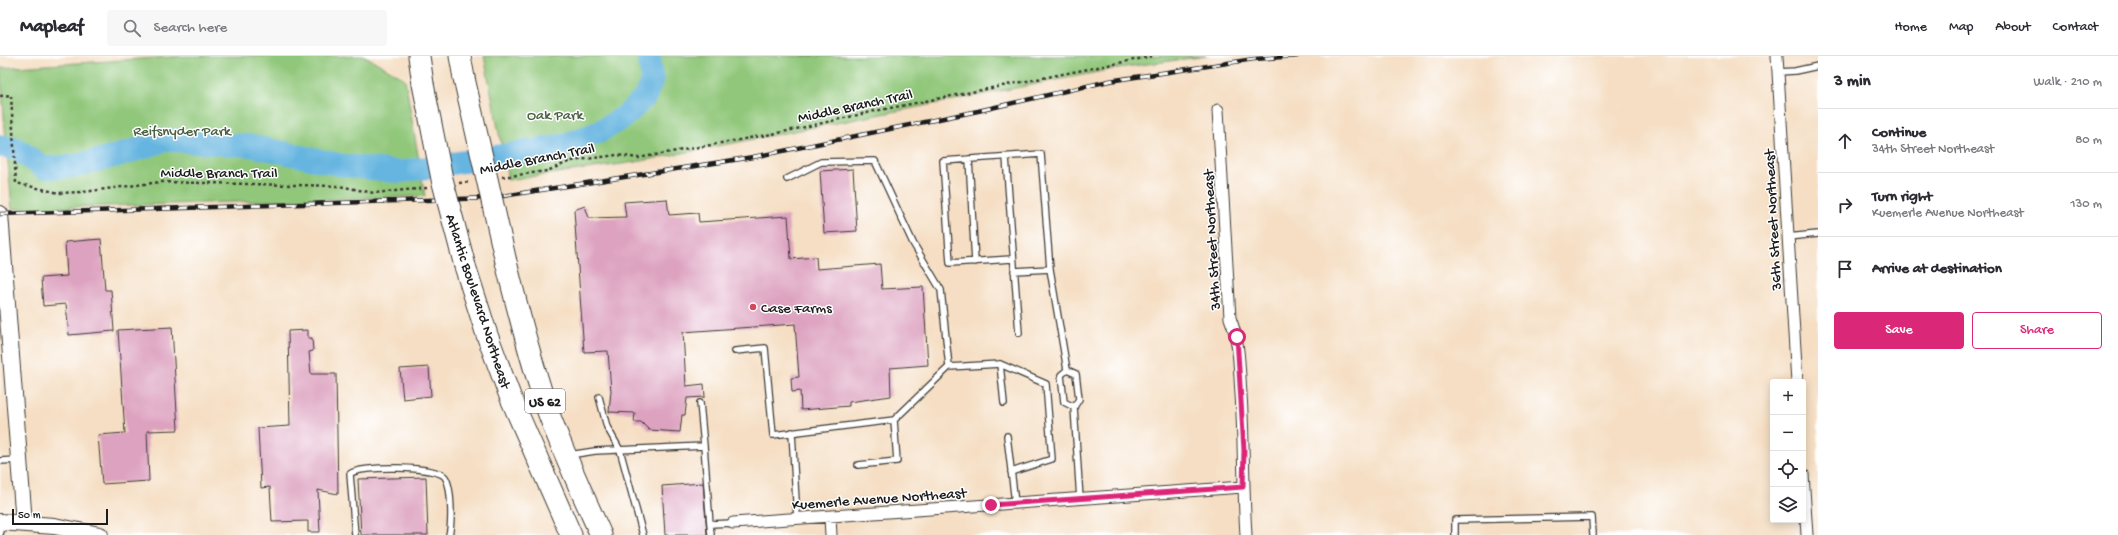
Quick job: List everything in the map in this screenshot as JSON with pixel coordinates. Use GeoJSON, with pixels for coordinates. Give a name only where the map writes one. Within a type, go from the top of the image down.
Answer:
{"type":"FeatureCollection","features":[{"type":"Feature","properties":{"kind":"highway","name":"Atlantic Boulevard Northeast"},"geometry":{"type":"LineString","coordinates":[[419,56],[423,84],[442,179],[465,266],[487,335],[510,396],[571,535]]}},
{"type":"Feature","properties":{"kind":"highway","name":"US 62"},"geometry":{"type":"LineString","coordinates":[[460,56],[506,262],[543,393],[565,455],[601,535]]}},
{"type":"Feature","properties":{"kind":"street","name":"36th Street Northeast"},"geometry":{"type":"LineString","coordinates":[[1777,56],[1797,379]]}},
{"type":"Feature","properties":{"kind":"street","name":"34th Street Northeast"},"geometry":{"type":"LineString","coordinates":[[1218,110],[1230,318],[1237,337],[1244,450],[1243,487],[1246,535]]}},
{"type":"Feature","properties":{"kind":"street"},"geometry":{"type":"LineString","coordinates":[[0,214],[9,354],[24,526]]}},
{"type":"Feature","properties":{"kind":"street","name":"Kuemerle Avenue Northeast"},"geometry":{"type":"LineString","coordinates":[[733,523],[1243,487]]}},
{"type":"Feature","properties":{"kind":"street"},"geometry":{"type":"LineString","coordinates":[[1804,487],[1807,535]]}},
{"type":"Feature","properties":{"kind":"street"},"geometry":{"type":"LineString","coordinates":[[830,517],[830,535]]}},
{"type":"Feature","properties":{"kind":"street"},"geometry":{"type":"LineString","coordinates":[[1,526],[24,526],[100,535]]}},
{"type":"Feature","properties":{"kind":"lane"},"geometry":{"type":"LineString","coordinates":[[1779,72],[1795,71],[1818,66]]}},
{"type":"Feature","properties":{"kind":"lane"},"geometry":{"type":"LineString","coordinates":[[1012,259],[950,263],[943,161],[1041,154],[1050,269],[1067,370]]}},
{"type":"Feature","properties":{"kind":"lane"},"geometry":{"type":"LineString","coordinates":[[1006,157],[1012,259],[1019,333]]}},
{"type":"Feature","properties":{"kind":"lane"},"geometry":{"type":"LineString","coordinates":[[969,159],[975,262]]}},
{"type":"Feature","properties":{"kind":"lane"},"geometry":{"type":"LineString","coordinates":[[787,179],[821,162],[875,161],[913,243],[941,290],[949,367]]}},
{"type":"Feature","properties":{"kind":"lane"},"geometry":{"type":"LineString","coordinates":[[1787,236],[1818,234]]}},
{"type":"Feature","properties":{"kind":"lane"},"geometry":{"type":"LineString","coordinates":[[1014,271],[1050,269]]}},
{"type":"Feature","properties":{"kind":"lane"},"geometry":{"type":"LineString","coordinates":[[735,351],[765,348],[773,434],[894,420],[949,367],[1000,364],[1046,384],[1052,459],[1011,472]]}},
{"type":"Feature","properties":{"kind":"lane"},"geometry":{"type":"LineString","coordinates":[[1000,364],[1004,403]]}},
{"type":"Feature","properties":{"kind":"lane"},"geometry":{"type":"LineString","coordinates":[[1067,370],[1076,374],[1078,399],[1074,407],[1080,499]]}},
{"type":"Feature","properties":{"kind":"lane"},"geometry":{"type":"LineString","coordinates":[[1067,370],[1061,375],[1064,402],[1074,407]]}},
{"type":"Feature","properties":{"kind":"lane"},"geometry":{"type":"LineString","coordinates":[[599,397],[607,427],[620,450],[642,535]]}},
{"type":"Feature","properties":{"kind":"lane"},"geometry":{"type":"LineString","coordinates":[[700,403],[711,535]]}},
{"type":"Feature","properties":{"kind":"lane"},"geometry":{"type":"LineString","coordinates":[[858,465],[897,461],[894,420]]}},
{"type":"Feature","properties":{"kind":"lane"},"geometry":{"type":"LineString","coordinates":[[792,432],[797,518]]}},
{"type":"Feature","properties":{"kind":"lane"},"geometry":{"type":"LineString","coordinates":[[1007,436],[1015,503]]}},
{"type":"Feature","properties":{"kind":"lane"},"geometry":{"type":"LineString","coordinates":[[565,455],[595,451],[704,446]]}},
{"type":"Feature","properties":{"kind":"lane"},"geometry":{"type":"LineString","coordinates":[[0,461],[19,460]]}},
{"type":"Feature","properties":{"kind":"lane"},"geometry":{"type":"LineString","coordinates":[[356,535],[350,474],[360,470],[419,469],[441,473],[446,478],[449,489],[451,521],[449,535]]}},
{"type":"Feature","properties":{"kind":"lane"},"geometry":{"type":"LineString","coordinates":[[1455,535],[1454,520],[1592,517],[1593,535]]}},
{"type":"Feature","properties":{"kind":"lane"},"geometry":{"type":"LineString","coordinates":[[710,524],[733,523]]}},
{"type":"Feature","properties":{"kind":"path","name":"Middle Branch Trail"},"geometry":{"type":"LineString","coordinates":[[501,177],[547,171],[571,161],[617,155],[638,158],[783,132],[937,98],[1154,56]]}},
{"type":"Feature","properties":{"kind":"path","name":"Middle Branch Trail"},"geometry":{"type":"LineString","coordinates":[[0,96],[11,95],[16,183],[59,193],[83,192],[160,182],[339,186],[374,193],[432,187]]}},
{"type":"Feature","properties":{"kind":"path","name":"Middle Branch Trail"},"geometry":{"type":"LineString","coordinates":[[455,184],[478,181]]}},
{"type":"Feature","properties":{"kind":"green space","name":"Reifsnyder Park"},"geometry":{"type":"Polygon","coordinates":[[[186,56],[365,56],[405,79],[425,196],[12,209],[0,68],[186,56]]]}},
{"type":"Feature","properties":{"kind":"green space","name":"Oak Park"},"geometry":{"type":"Polygon","coordinates":[[[484,56],[1206,56],[1118,68],[636,162],[508,180],[484,56]]]}},
{"type":"Feature","properties":{"kind":"building"},"geometry":{"type":"Polygon","coordinates":[[[853,169],[857,231],[824,233],[820,171],[853,169]]]}},
{"type":"Feature","properties":{"kind":"building","name":"Case Farms"},"geometry":{"type":"Polygon","coordinates":[[[667,199],[669,215],[698,213],[699,222],[788,216],[791,259],[816,257],[817,269],[880,264],[882,289],[923,287],[928,365],[890,368],[891,396],[849,402],[849,406],[801,410],[800,391],[792,392],[791,378],[799,377],[795,324],[683,332],[686,386],[704,384],[705,397],[687,398],[685,415],[682,415],[680,432],[649,430],[641,422],[634,422],[635,413],[609,412],[611,391],[608,351],[584,352],[574,210],[585,206],[589,218],[626,217],[624,202],[667,199]]]}},
{"type":"Feature","properties":{"kind":"building"},"geometry":{"type":"Polygon","coordinates":[[[101,239],[105,290],[111,290],[114,331],[69,335],[66,304],[43,306],[41,278],[67,276],[65,242],[101,239]]]}},
{"type":"Feature","properties":{"kind":"building"},"geometry":{"type":"Polygon","coordinates":[[[172,327],[178,430],[147,431],[149,481],[102,484],[98,435],[125,433],[118,330],[172,327]]]}},
{"type":"Feature","properties":{"kind":"building"},"geometry":{"type":"Polygon","coordinates":[[[308,330],[308,338],[312,338],[313,351],[309,352],[311,374],[336,374],[338,494],[318,490],[320,532],[308,532],[308,521],[272,522],[270,487],[261,488],[258,428],[290,426],[288,331],[308,330]]]}},
{"type":"Feature","properties":{"kind":"building"},"geometry":{"type":"Polygon","coordinates":[[[429,367],[431,396],[403,399],[400,369],[429,367]]]}},
{"type":"Feature","properties":{"kind":"building"},"geometry":{"type":"Polygon","coordinates":[[[426,477],[428,535],[361,535],[358,479],[426,477]]]}},
{"type":"Feature","properties":{"kind":"building"},"geometry":{"type":"Polygon","coordinates":[[[703,483],[707,535],[665,535],[662,486],[703,483]]]}},
{"type":"Feature","properties":{"kind":"waterway"},"geometry":{"type":"LineString","coordinates":[[0,146],[17,149],[44,168],[75,166],[127,153],[165,140],[253,146],[341,165],[399,172],[560,146],[597,133],[624,117],[645,97],[652,80],[649,56]]}},
{"type":"Feature","properties":{"kind":"railway"},"geometry":{"type":"LineString","coordinates":[[0,214],[490,198],[753,157],[978,111],[1109,81],[1254,59],[1297,56]]}},
{"type":"Feature","properties":{"kind":"place","name":"Case Farms"},"geometry":{"type":"Point","coordinates":[753,307]}},
{"type":"Feature","properties":{"kind":"route"},"geometry":{"type":"LineString","coordinates":[[991,505],[1243,487],[1244,450],[1237,337]]}}]}
